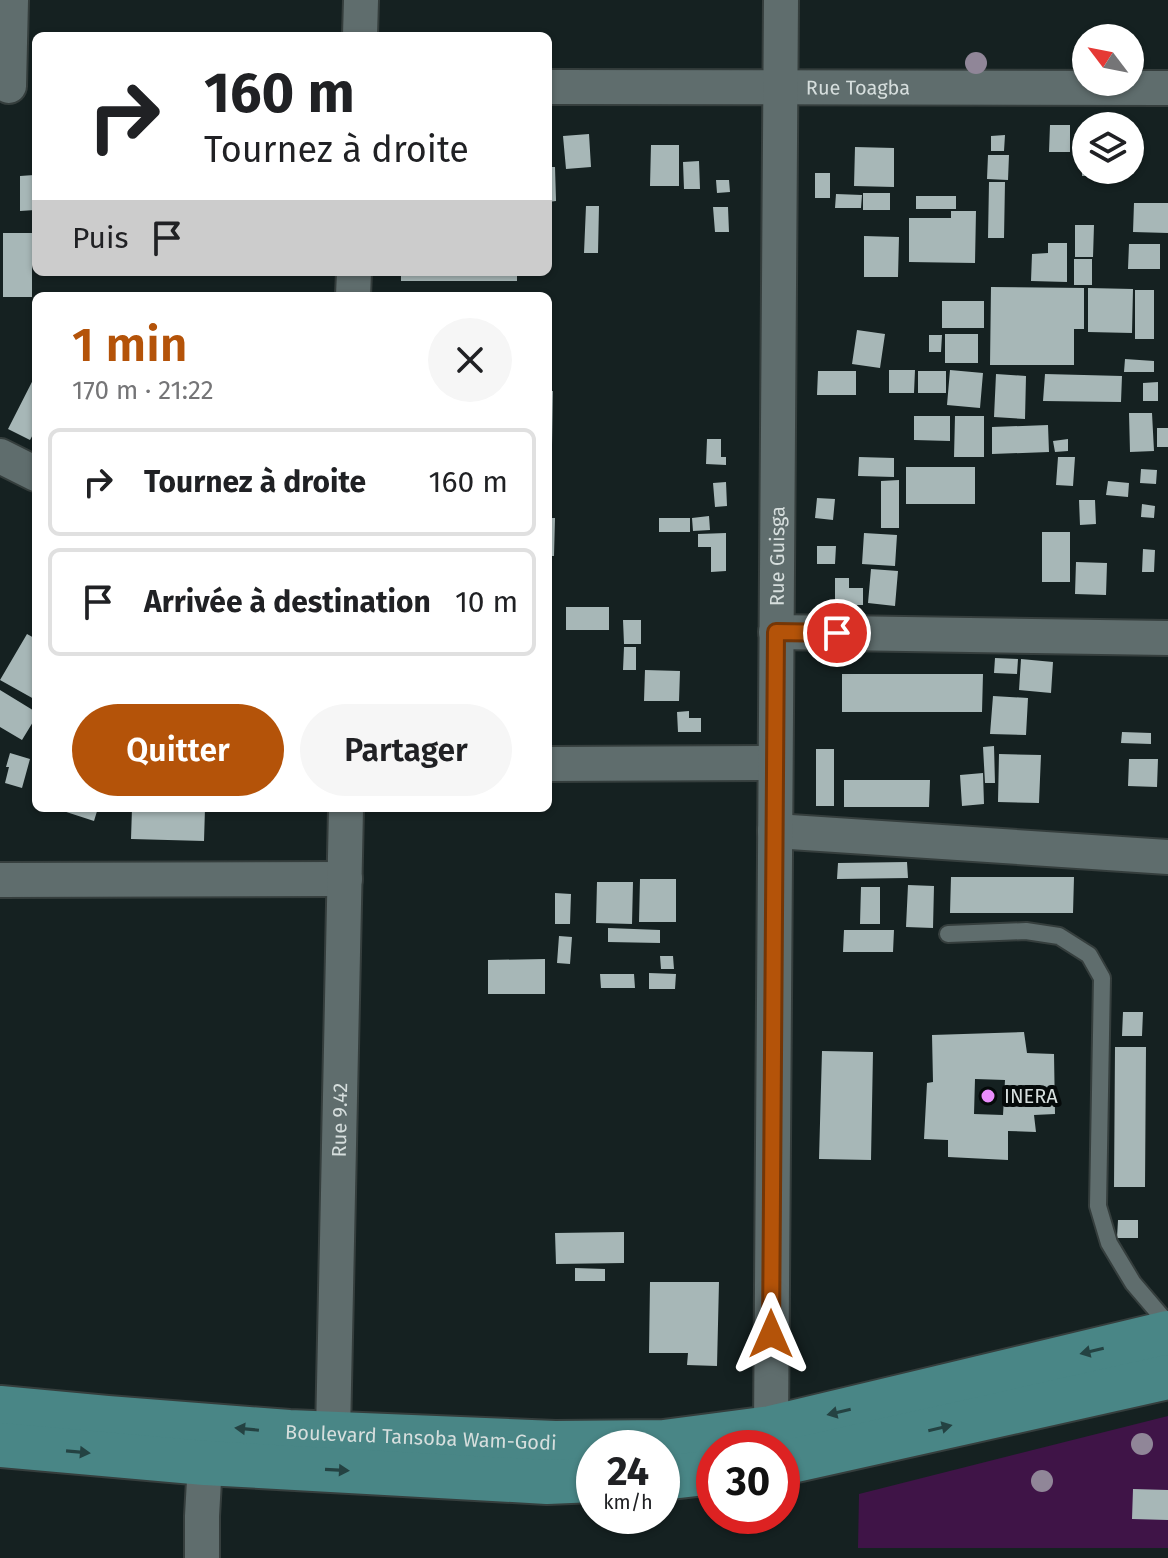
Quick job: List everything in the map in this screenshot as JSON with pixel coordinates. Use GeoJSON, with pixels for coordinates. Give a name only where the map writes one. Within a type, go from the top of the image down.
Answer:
{"type":"FeatureCollection","features":[{"type":"Feature","properties":{"kind":"main road","name":"Boulevard Tansoba Wam-Godi"},"geometry":{"type":"LineString","coordinates":[[800,1439],[1168,1333]]}},
{"type":"Feature","properties":{"kind":"main road","name":"Boulevard Tansoba Wam-Godi"},"geometry":{"type":"LineString","coordinates":[[800,1442],[1168,1377]]}},
{"type":"Feature","properties":{"kind":"main road","name":"Boulevard Tansoba Wam-Godi"},"geometry":{"type":"LineString","coordinates":[[0,1408],[333,1434],[606,1444],[696,1443]]}},
{"type":"Feature","properties":{"kind":"main road","name":"Boulevard Tansoba Wam-Godi"},"geometry":{"type":"LineString","coordinates":[[0,1445],[205,1463],[547,1482],[576,1481]]}},
{"type":"Feature","properties":{"kind":"street"},"geometry":{"type":"LineString","coordinates":[[11,0],[15,86]]}},
{"type":"Feature","properties":{"kind":"street"},"geometry":{"type":"LineString","coordinates":[[360,32],[361,0]]}},
{"type":"Feature","properties":{"kind":"street","name":"Rue Guisga"},"geometry":{"type":"LineString","coordinates":[[775,1430],[775,763],[781,0]]}},
{"type":"Feature","properties":{"kind":"street","name":"Rue Toagba"},"geometry":{"type":"LineString","coordinates":[[552,87],[1168,88]]}},
{"type":"Feature","properties":{"kind":"street"},"geometry":{"type":"LineString","coordinates":[[0,456],[32,472]]}},
{"type":"Feature","properties":{"kind":"street"},"geometry":{"type":"LineString","coordinates":[[776,632],[1168,638]]}},
{"type":"Feature","properties":{"kind":"street"},"geometry":{"type":"LineString","coordinates":[[552,764],[775,763]]}},
{"type":"Feature","properties":{"kind":"street","name":"Rue 9.42"},"geometry":{"type":"LineString","coordinates":[[333,1434],[346,812]]}},
{"type":"Feature","properties":{"kind":"street"},"geometry":{"type":"LineString","coordinates":[[775,831],[1168,857]]}},
{"type":"Feature","properties":{"kind":"street"},"geometry":{"type":"LineString","coordinates":[[0,880],[345,879]]}},
{"type":"Feature","properties":{"kind":"street"},"geometry":{"type":"LineString","coordinates":[[202,1558],[205,1463]]}},
{"type":"Feature","properties":{"kind":"street"},"geometry":{"type":"LineString","coordinates":[[185,1558],[202,1516]]}},
{"type":"Feature","properties":{"kind":"lane"},"geometry":{"type":"LineString","coordinates":[[948,934],[1026,931],[1059,936],[1089,955],[1102,978],[1098,1206],[1109,1243],[1133,1283],[1168,1324]]}},
{"type":"Feature","properties":{"kind":"shaded area"},"geometry":{"type":"Polygon","coordinates":[[[1168,1416],[1168,1548],[858,1548],[859,1494],[1168,1416]]]}},
{"type":"Feature","properties":{"kind":"building"},"geometry":{"type":"Polygon","coordinates":[[[1050,125],[1070,125],[1070,152],[1049,152],[1050,125]]]}},
{"type":"Feature","properties":{"kind":"building"},"geometry":{"type":"Polygon","coordinates":[[[589,134],[591,167],[566,169],[563,136],[589,134]]]}},
{"type":"Feature","properties":{"kind":"building"},"geometry":{"type":"Polygon","coordinates":[[[1005,135],[1004,151],[991,151],[991,136],[1005,135]]]}},
{"type":"Feature","properties":{"kind":"building"},"geometry":{"type":"Polygon","coordinates":[[[651,145],[679,145],[679,186],[650,186],[651,145]]]}},
{"type":"Feature","properties":{"kind":"building"},"geometry":{"type":"Polygon","coordinates":[[[855,147],[894,148],[894,187],[854,186],[855,147]]]}},
{"type":"Feature","properties":{"kind":"building"},"geometry":{"type":"Polygon","coordinates":[[[988,155],[1009,155],[1008,180],[987,179],[988,155]]]}},
{"type":"Feature","properties":{"kind":"building"},"geometry":{"type":"Polygon","coordinates":[[[699,161],[700,189],[684,189],[683,162],[699,161]]]}},
{"type":"Feature","properties":{"kind":"building"},"geometry":{"type":"Polygon","coordinates":[[[552,167],[555,167],[556,201],[552,202],[552,167]]]}},
{"type":"Feature","properties":{"kind":"building"},"geometry":{"type":"Polygon","coordinates":[[[815,173],[830,173],[830,198],[815,198],[815,173]]]}},
{"type":"Feature","properties":{"kind":"building"},"geometry":{"type":"Polygon","coordinates":[[[32,175],[32,210],[20,211],[20,176],[32,175]]]}},
{"type":"Feature","properties":{"kind":"building"},"geometry":{"type":"Polygon","coordinates":[[[716,180],[729,180],[730,192],[717,193],[716,180]]]}},
{"type":"Feature","properties":{"kind":"building"},"geometry":{"type":"Polygon","coordinates":[[[989,182],[1005,182],[1004,238],[988,238],[989,182]]]}},
{"type":"Feature","properties":{"kind":"building"},"geometry":{"type":"Polygon","coordinates":[[[863,193],[890,193],[890,210],[863,210],[863,193]]]}},
{"type":"Feature","properties":{"kind":"building"},"geometry":{"type":"Polygon","coordinates":[[[836,194],[862,195],[861,208],[835,208],[836,194]]]}},
{"type":"Feature","properties":{"kind":"building"},"geometry":{"type":"Polygon","coordinates":[[[916,196],[956,196],[956,209],[916,209],[916,196]]]}},
{"type":"Feature","properties":{"kind":"building"},"geometry":{"type":"Polygon","coordinates":[[[1134,203],[1168,203],[1168,233],[1133,232],[1134,203]]]}},
{"type":"Feature","properties":{"kind":"building"},"geometry":{"type":"Polygon","coordinates":[[[586,206],[599,206],[598,253],[584,253],[586,206]]]}},
{"type":"Feature","properties":{"kind":"building"},"geometry":{"type":"Polygon","coordinates":[[[713,207],[728,207],[729,232],[715,232],[713,207]]]}},
{"type":"Feature","properties":{"kind":"building"},"geometry":{"type":"Polygon","coordinates":[[[951,211],[976,211],[975,263],[909,262],[909,218],[951,218],[951,211]]]}},
{"type":"Feature","properties":{"kind":"building"},"geometry":{"type":"Polygon","coordinates":[[[1075,225],[1094,225],[1093,257],[1075,257],[1075,225]]]}},
{"type":"Feature","properties":{"kind":"building"},"geometry":{"type":"Polygon","coordinates":[[[3,233],[32,233],[32,297],[3,297],[3,233]]]}},
{"type":"Feature","properties":{"kind":"building"},"geometry":{"type":"Polygon","coordinates":[[[864,236],[899,237],[898,277],[864,277],[864,236]]]}},
{"type":"Feature","properties":{"kind":"building"},"geometry":{"type":"Polygon","coordinates":[[[1048,243],[1067,243],[1067,282],[1031,281],[1032,254],[1048,253],[1048,243]]]}},
{"type":"Feature","properties":{"kind":"building"},"geometry":{"type":"Polygon","coordinates":[[[1129,244],[1160,244],[1160,269],[1128,269],[1129,244]]]}},
{"type":"Feature","properties":{"kind":"building"},"geometry":{"type":"Polygon","coordinates":[[[1074,259],[1092,259],[1092,285],[1074,285],[1074,259]]]}},
{"type":"Feature","properties":{"kind":"building"},"geometry":{"type":"Polygon","coordinates":[[[401,276],[517,276],[517,281],[401,281],[401,276]]]}},
{"type":"Feature","properties":{"kind":"building"},"geometry":{"type":"Polygon","coordinates":[[[991,287],[1084,288],[1084,329],[1074,329],[1074,365],[990,365],[991,287]]]}},
{"type":"Feature","properties":{"kind":"building"},"geometry":{"type":"Polygon","coordinates":[[[1088,288],[1133,289],[1132,333],[1088,332],[1088,288]]]}},
{"type":"Feature","properties":{"kind":"building"},"geometry":{"type":"Polygon","coordinates":[[[1135,290],[1154,290],[1154,339],[1135,339],[1135,290]]]}},
{"type":"Feature","properties":{"kind":"building"},"geometry":{"type":"Polygon","coordinates":[[[942,301],[984,301],[984,328],[942,328],[942,301]]]}},
{"type":"Feature","properties":{"kind":"building"},"geometry":{"type":"Polygon","coordinates":[[[857,330],[885,334],[880,368],[852,364],[857,330]]]}},
{"type":"Feature","properties":{"kind":"building"},"geometry":{"type":"Polygon","coordinates":[[[945,334],[978,334],[978,363],[945,363],[945,334]]]}},
{"type":"Feature","properties":{"kind":"building"},"geometry":{"type":"Polygon","coordinates":[[[929,335],[942,335],[941,352],[929,352],[929,335]]]}},
{"type":"Feature","properties":{"kind":"building"},"geometry":{"type":"Polygon","coordinates":[[[1125,359],[1154,361],[1154,372],[1124,372],[1125,359]]]}},
{"type":"Feature","properties":{"kind":"building"},"geometry":{"type":"Polygon","coordinates":[[[889,370],[915,370],[914,393],[889,393],[889,370]]]}},
{"type":"Feature","properties":{"kind":"building"},"geometry":{"type":"Polygon","coordinates":[[[950,370],[983,373],[980,408],[947,405],[950,370]]]}},
{"type":"Feature","properties":{"kind":"building"},"geometry":{"type":"Polygon","coordinates":[[[818,371],[856,371],[856,395],[817,395],[818,371]]]}},
{"type":"Feature","properties":{"kind":"building"},"geometry":{"type":"Polygon","coordinates":[[[918,371],[946,371],[946,393],[918,393],[918,371]]]}},
{"type":"Feature","properties":{"kind":"building"},"geometry":{"type":"Polygon","coordinates":[[[996,374],[1026,376],[1025,419],[994,417],[996,374]]]}},
{"type":"Feature","properties":{"kind":"building"},"geometry":{"type":"Polygon","coordinates":[[[1045,374],[1122,376],[1121,402],[1043,401],[1045,374]]]}},
{"type":"Feature","properties":{"kind":"building"},"geometry":{"type":"Polygon","coordinates":[[[32,382],[32,436],[30,440],[8,429],[32,382]]]}},
{"type":"Feature","properties":{"kind":"building"},"geometry":{"type":"Polygon","coordinates":[[[1158,382],[1158,401],[1143,401],[1143,383],[1158,382]]]}},
{"type":"Feature","properties":{"kind":"building"},"geometry":{"type":"Polygon","coordinates":[[[1129,413],[1152,413],[1154,451],[1130,452],[1129,413]]]}},
{"type":"Feature","properties":{"kind":"building"},"geometry":{"type":"Polygon","coordinates":[[[914,416],[950,416],[950,441],[914,440],[914,416]]]}},
{"type":"Feature","properties":{"kind":"building"},"geometry":{"type":"Polygon","coordinates":[[[955,416],[984,416],[984,457],[954,457],[955,416]]]}},
{"type":"Feature","properties":{"kind":"building"},"geometry":{"type":"Polygon","coordinates":[[[1048,425],[1049,452],[992,454],[992,427],[1048,425]]]}},
{"type":"Feature","properties":{"kind":"building"},"geometry":{"type":"Polygon","coordinates":[[[1157,428],[1168,428],[1168,447],[1157,447],[1157,428]]]}},
{"type":"Feature","properties":{"kind":"building"},"geometry":{"type":"Polygon","coordinates":[[[707,439],[721,439],[721,457],[726,457],[726,465],[706,464],[707,439]]]}},
{"type":"Feature","properties":{"kind":"building"},"geometry":{"type":"Polygon","coordinates":[[[1068,439],[1068,451],[1055,452],[1053,441],[1068,439]]]}},
{"type":"Feature","properties":{"kind":"building"},"geometry":{"type":"Polygon","coordinates":[[[859,457],[894,458],[894,477],[858,476],[859,457]]]}},
{"type":"Feature","properties":{"kind":"building"},"geometry":{"type":"Polygon","coordinates":[[[1058,457],[1075,457],[1073,486],[1056,485],[1058,457]]]}},
{"type":"Feature","properties":{"kind":"building"},"geometry":{"type":"Polygon","coordinates":[[[906,467],[975,467],[975,504],[906,504],[906,467]]]}},
{"type":"Feature","properties":{"kind":"building"},"geometry":{"type":"Polygon","coordinates":[[[1141,469],[1157,470],[1156,484],[1140,483],[1141,469]]]}},
{"type":"Feature","properties":{"kind":"building"},"geometry":{"type":"Polygon","coordinates":[[[899,480],[899,528],[881,528],[881,481],[899,480]]]}},
{"type":"Feature","properties":{"kind":"building"},"geometry":{"type":"Polygon","coordinates":[[[1108,481],[1129,483],[1128,497],[1106,495],[1108,481]]]}},
{"type":"Feature","properties":{"kind":"building"},"geometry":{"type":"Polygon","coordinates":[[[726,482],[727,506],[715,507],[713,483],[726,482]]]}},
{"type":"Feature","properties":{"kind":"building"},"geometry":{"type":"Polygon","coordinates":[[[817,498],[835,499],[833,520],[815,518],[817,498]]]}},
{"type":"Feature","properties":{"kind":"building"},"geometry":{"type":"Polygon","coordinates":[[[1079,500],[1095,500],[1096,524],[1080,525],[1079,500]]]}},
{"type":"Feature","properties":{"kind":"building"},"geometry":{"type":"Polygon","coordinates":[[[1142,504],[1155,506],[1154,518],[1141,517],[1142,504]]]}},
{"type":"Feature","properties":{"kind":"building"},"geometry":{"type":"Polygon","coordinates":[[[709,516],[710,530],[693,531],[692,518],[709,516]]]}},
{"type":"Feature","properties":{"kind":"building"},"geometry":{"type":"Polygon","coordinates":[[[552,518],[555,518],[552,556],[552,518]]]}},
{"type":"Feature","properties":{"kind":"building"},"geometry":{"type":"Polygon","coordinates":[[[659,518],[690,518],[690,532],[659,532],[659,518]]]}},
{"type":"Feature","properties":{"kind":"building"},"geometry":{"type":"Polygon","coordinates":[[[1042,532],[1070,532],[1070,582],[1042,582],[1042,532]]]}},
{"type":"Feature","properties":{"kind":"building"},"geometry":{"type":"Polygon","coordinates":[[[726,533],[726,571],[711,572],[711,547],[698,547],[698,534],[726,533]]]}},
{"type":"Feature","properties":{"kind":"building"},"geometry":{"type":"Polygon","coordinates":[[[864,533],[897,535],[895,566],[862,564],[864,533]]]}},
{"type":"Feature","properties":{"kind":"building"},"geometry":{"type":"Polygon","coordinates":[[[817,546],[836,546],[835,564],[817,564],[817,546]]]}},
{"type":"Feature","properties":{"kind":"building"},"geometry":{"type":"Polygon","coordinates":[[[1143,549],[1155,550],[1154,572],[1142,572],[1143,549]]]}},
{"type":"Feature","properties":{"kind":"building"},"geometry":{"type":"Polygon","coordinates":[[[1076,562],[1107,563],[1106,595],[1075,594],[1076,562]]]}},
{"type":"Feature","properties":{"kind":"building"},"geometry":{"type":"Polygon","coordinates":[[[871,569],[898,571],[895,606],[868,603],[871,569]]]}},
{"type":"Feature","properties":{"kind":"building"},"geometry":{"type":"Polygon","coordinates":[[[835,578],[849,578],[849,588],[863,588],[863,605],[835,605],[835,578]]]}},
{"type":"Feature","properties":{"kind":"building"},"geometry":{"type":"Polygon","coordinates":[[[566,607],[609,607],[609,630],[566,630],[566,607]]]}},
{"type":"Feature","properties":{"kind":"building"},"geometry":{"type":"Polygon","coordinates":[[[623,620],[641,620],[641,644],[624,644],[623,620]]]}},
{"type":"Feature","properties":{"kind":"building"},"geometry":{"type":"Polygon","coordinates":[[[27,634],[32,637],[32,698],[0,680],[27,634]]]}},
{"type":"Feature","properties":{"kind":"building"},"geometry":{"type":"Polygon","coordinates":[[[624,647],[636,647],[636,670],[623,670],[624,647]]]}},
{"type":"Feature","properties":{"kind":"building"},"geometry":{"type":"Polygon","coordinates":[[[995,658],[1018,659],[1017,674],[994,673],[995,658]]]}},
{"type":"Feature","properties":{"kind":"building"},"geometry":{"type":"Polygon","coordinates":[[[1021,659],[1053,662],[1051,693],[1019,690],[1021,659]]]}},
{"type":"Feature","properties":{"kind":"building"},"geometry":{"type":"Polygon","coordinates":[[[645,670],[680,671],[679,701],[644,701],[645,670]]]}},
{"type":"Feature","properties":{"kind":"building"},"geometry":{"type":"Polygon","coordinates":[[[842,674],[983,674],[982,712],[842,712],[842,674]]]}},
{"type":"Feature","properties":{"kind":"building"},"geometry":{"type":"Polygon","coordinates":[[[0,690],[32,710],[32,724],[22,740],[0,727],[0,690]]]}},
{"type":"Feature","properties":{"kind":"building"},"geometry":{"type":"Polygon","coordinates":[[[993,696],[1028,698],[1026,735],[990,734],[993,696]]]}},
{"type":"Feature","properties":{"kind":"building"},"geometry":{"type":"Polygon","coordinates":[[[689,711],[689,718],[701,718],[701,732],[678,732],[677,712],[689,711]]]}},
{"type":"Feature","properties":{"kind":"building"},"geometry":{"type":"Polygon","coordinates":[[[1122,732],[1151,733],[1151,744],[1121,743],[1122,732]]]}},
{"type":"Feature","properties":{"kind":"building"},"geometry":{"type":"Polygon","coordinates":[[[994,746],[995,783],[985,783],[983,747],[994,746]]]}},
{"type":"Feature","properties":{"kind":"building"},"geometry":{"type":"Polygon","coordinates":[[[816,749],[834,749],[834,806],[816,806],[816,749]]]}},
{"type":"Feature","properties":{"kind":"building"},"geometry":{"type":"Polygon","coordinates":[[[10,753],[30,759],[22,788],[5,783],[10,753]]]}},
{"type":"Feature","properties":{"kind":"building"},"geometry":{"type":"Polygon","coordinates":[[[999,754],[1041,755],[1039,803],[998,802],[999,754]]]}},
{"type":"Feature","properties":{"kind":"building"},"geometry":{"type":"Polygon","coordinates":[[[1129,759],[1158,759],[1157,787],[1128,786],[1129,759]]]}},
{"type":"Feature","properties":{"kind":"building"},"geometry":{"type":"Polygon","coordinates":[[[983,773],[984,804],[962,806],[960,775],[983,773]]]}},
{"type":"Feature","properties":{"kind":"building"},"geometry":{"type":"Polygon","coordinates":[[[844,780],[930,780],[929,807],[844,807],[844,780]]]}},
{"type":"Feature","properties":{"kind":"building"},"geometry":{"type":"Polygon","coordinates":[[[66,812],[97,812],[94,821],[66,812]]]}},
{"type":"Feature","properties":{"kind":"building"},"geometry":{"type":"Polygon","coordinates":[[[132,812],[205,812],[204,841],[131,839],[132,812]]]}},
{"type":"Feature","properties":{"kind":"building"},"geometry":{"type":"Polygon","coordinates":[[[907,862],[908,878],[837,879],[838,863],[907,862]]]}},
{"type":"Feature","properties":{"kind":"building"},"geometry":{"type":"Polygon","coordinates":[[[951,877],[1074,877],[1073,913],[950,913],[951,877]]]}},
{"type":"Feature","properties":{"kind":"building"},"geometry":{"type":"Polygon","coordinates":[[[640,879],[676,879],[676,922],[639,922],[640,879]]]}},
{"type":"Feature","properties":{"kind":"building"},"geometry":{"type":"Polygon","coordinates":[[[597,882],[633,882],[632,924],[596,923],[597,882]]]}},
{"type":"Feature","properties":{"kind":"building"},"geometry":{"type":"Polygon","coordinates":[[[908,885],[934,886],[933,928],[906,927],[908,885]]]}},
{"type":"Feature","properties":{"kind":"building"},"geometry":{"type":"Polygon","coordinates":[[[861,887],[880,887],[880,924],[860,924],[861,887]]]}},
{"type":"Feature","properties":{"kind":"building"},"geometry":{"type":"Polygon","coordinates":[[[555,893],[571,894],[570,924],[555,924],[555,893]]]}},
{"type":"Feature","properties":{"kind":"building"},"geometry":{"type":"Polygon","coordinates":[[[608,928],[660,930],[660,943],[608,942],[608,928]]]}},
{"type":"Feature","properties":{"kind":"building"},"geometry":{"type":"Polygon","coordinates":[[[844,930],[894,930],[893,952],[843,952],[844,930]]]}},
{"type":"Feature","properties":{"kind":"building"},"geometry":{"type":"Polygon","coordinates":[[[559,936],[572,937],[570,964],[557,963],[559,936]]]}},
{"type":"Feature","properties":{"kind":"building"},"geometry":{"type":"Polygon","coordinates":[[[660,956],[673,956],[674,969],[661,969],[660,956]]]}},
{"type":"Feature","properties":{"kind":"building"},"geometry":{"type":"Polygon","coordinates":[[[545,959],[545,994],[488,994],[488,960],[545,959]]]}},
{"type":"Feature","properties":{"kind":"building"},"geometry":{"type":"Polygon","coordinates":[[[649,973],[676,974],[675,989],[649,989],[649,973]]]}},
{"type":"Feature","properties":{"kind":"building"},"geometry":{"type":"Polygon","coordinates":[[[600,974],[634,974],[635,988],[601,988],[600,974]]]}},
{"type":"Feature","properties":{"kind":"building"},"geometry":{"type":"Polygon","coordinates":[[[1123,1012],[1143,1012],[1142,1036],[1122,1036],[1123,1012]]]}},
{"type":"Feature","properties":{"kind":"building"},"geometry":{"type":"Polygon","coordinates":[[[1024,1032],[1027,1053],[1054,1054],[1055,1114],[1034,1115],[1036,1132],[1008,1131],[1008,1160],[948,1157],[948,1140],[924,1139],[927,1083],[933,1082],[932,1035],[1024,1032]],[[975,1079],[974,1114],[1003,1115],[1005,1080],[975,1079]]]}},
{"type":"Feature","properties":{"kind":"building"},"geometry":{"type":"Polygon","coordinates":[[[1115,1047],[1146,1047],[1145,1187],[1114,1187],[1115,1047]]]}},
{"type":"Feature","properties":{"kind":"building"},"geometry":{"type":"Polygon","coordinates":[[[822,1051],[873,1052],[871,1160],[819,1159],[822,1051]]]}},
{"type":"Feature","properties":{"kind":"building"},"geometry":{"type":"Polygon","coordinates":[[[1118,1220],[1138,1220],[1138,1238],[1117,1238],[1118,1220]]]}},
{"type":"Feature","properties":{"kind":"building"},"geometry":{"type":"Polygon","coordinates":[[[624,1232],[624,1263],[556,1264],[555,1233],[624,1232]]]}},
{"type":"Feature","properties":{"kind":"building"},"geometry":{"type":"Polygon","coordinates":[[[575,1268],[605,1269],[605,1281],[575,1281],[575,1268]]]}},
{"type":"Feature","properties":{"kind":"building"},"geometry":{"type":"Polygon","coordinates":[[[650,1282],[719,1282],[717,1366],[687,1365],[688,1353],[649,1353],[650,1282]]]}},
{"type":"Feature","properties":{"kind":"building"},"geometry":{"type":"Polygon","coordinates":[[[1133,1489],[1168,1490],[1168,1520],[1132,1519],[1133,1489]]]}},
{"type":"Feature","properties":{"kind":"place","name":"INERA"},"geometry":{"type":"Point","coordinates":[988,1096]}},
{"type":"Feature","properties":{"kind":"route"},"geometry":{"type":"LineString","coordinates":[[771,1334],[776,632],[837,633]]}}]}
